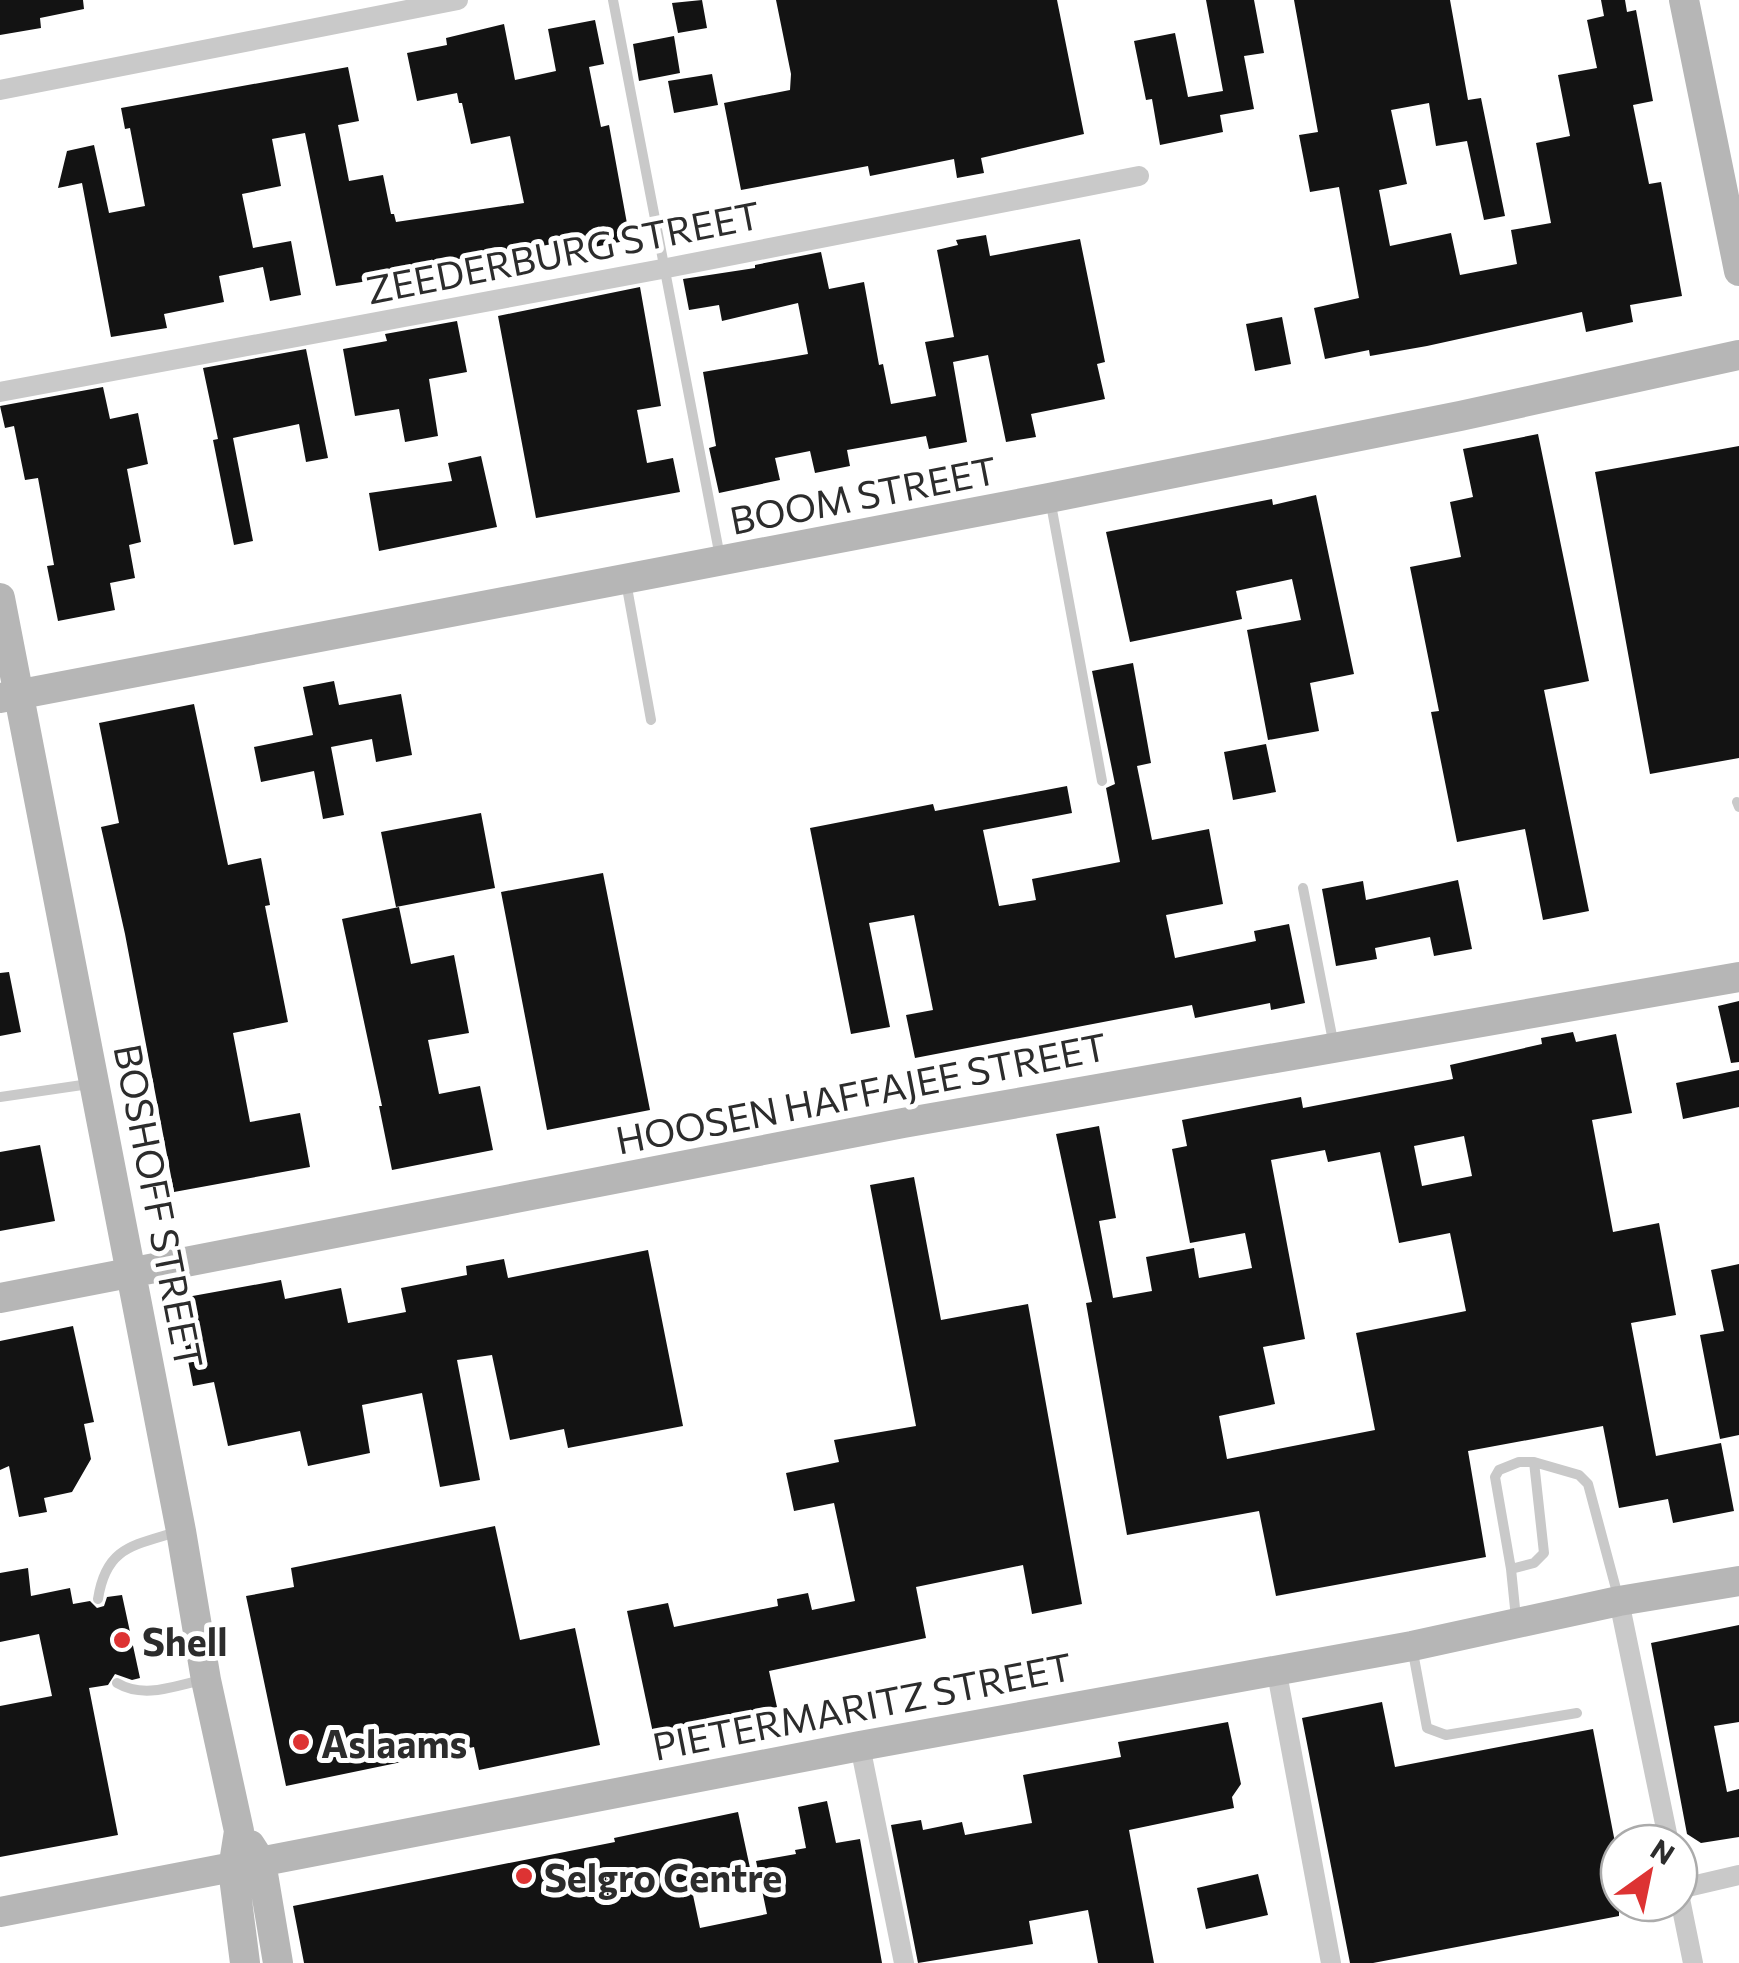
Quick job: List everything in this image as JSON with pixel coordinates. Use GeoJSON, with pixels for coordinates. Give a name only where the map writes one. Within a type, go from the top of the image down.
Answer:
{"type":"FeatureCollection","features":[{"type":"Feature","properties":{"kind":"street"},"geometry":{"type":"LineString","coordinates":[[0,90],[458,0]]}},
{"type":"Feature","properties":{"kind":"street"},"geometry":{"type":"LineString","coordinates":[[1684,0],[1739,271]]}},
{"type":"Feature","properties":{"kind":"street","name":"ZEEDERBURG STREET"},"geometry":{"type":"LineString","coordinates":[[0,392],[1139,176]]}},
{"type":"Feature","properties":{"kind":"street","name":"BOOM STREET"},"geometry":{"type":"LineString","coordinates":[[10,696],[721,563],[1460,416],[1739,355]]}},
{"type":"Feature","properties":{"kind":"street","name":"BOSHOFF STREET"},"geometry":{"type":"LineString","coordinates":[[0,598],[10,696],[96,1083],[206,1680],[247,1865],[278,1963]]}},
{"type":"Feature","properties":{"kind":"street","name":"HOOSEN HAFFAJEE STREET"},"geometry":{"type":"LineString","coordinates":[[0,1298],[903,1123],[1739,976]]}},
{"type":"Feature","properties":{"kind":"street","name":"PIETERMARITZ STREET"},"geometry":{"type":"LineString","coordinates":[[0,1912],[860,1746],[1412,1646],[1619,1600],[1739,1581]]}},
{"type":"Feature","properties":{"kind":"street"},"geometry":{"type":"LineString","coordinates":[[1619,1600],[1664,1823]]}},
{"type":"Feature","properties":{"kind":"street"},"geometry":{"type":"LineString","coordinates":[[1276,1668],[1330,1963]]}},
{"type":"Feature","properties":{"kind":"street"},"geometry":{"type":"LineString","coordinates":[[860,1746],[904,1963]]}},
{"type":"Feature","properties":{"kind":"street","name":"BOSHOFF STREET"},"geometry":{"type":"LineString","coordinates":[[245,1963],[247,1865]]}},
{"type":"Feature","properties":{"kind":"street"},"geometry":{"type":"LineString","coordinates":[[1699,1886],[1739,1875]]}},
{"type":"Feature","properties":{"kind":"street"},"geometry":{"type":"LineString","coordinates":[[1685,1923],[1693,1963]]}},
{"type":"Feature","properties":{"kind":"lane"},"geometry":{"type":"LineString","coordinates":[[613,0],[721,563]]}},
{"type":"Feature","properties":{"kind":"lane"},"geometry":{"type":"LineString","coordinates":[[1050,498],[1102,780]]}},
{"type":"Feature","properties":{"kind":"lane"},"geometry":{"type":"LineString","coordinates":[[626,581],[652,720]]}},
{"type":"Feature","properties":{"kind":"lane"},"geometry":{"type":"LineString","coordinates":[[1303,888],[1334,1047]]}},
{"type":"Feature","properties":{"kind":"lane"},"geometry":{"type":"LineString","coordinates":[[0,1097],[96,1083]]}},
{"type":"Feature","properties":{"kind":"lane"},"geometry":{"type":"LineString","coordinates":[[1511,1569],[1534,1562],[1544,1553],[1534,1462]]}},
{"type":"Feature","properties":{"kind":"lane"},"geometry":{"type":"LineString","coordinates":[[1517,1623],[1495,1477],[1499,1470],[1509,1466],[1534,1462],[1580,1475],[1588,1484],[1619,1600]]}},
{"type":"Feature","properties":{"kind":"lane"},"geometry":{"type":"LineString","coordinates":[[98,1599],[102,1572],[116,1556],[136,1544],[181,1531]]}},
{"type":"Feature","properties":{"kind":"lane"},"geometry":{"type":"LineString","coordinates":[[1412,1646],[1427,1728],[1435,1733],[1446,1735],[1576,1713]]}},
{"type":"Feature","properties":{"kind":"lane"},"geometry":{"type":"LineString","coordinates":[[117,1683],[130,1690],[148,1692],[206,1680]]}},
{"type":"Feature","properties":{"kind":"building"},"geometry":{"type":"Polygon","coordinates":[[[0,0],[83,0],[84,9],[40,18],[41,28],[0,35],[0,0]]]}},
{"type":"Feature","properties":{"kind":"building"},"geometry":{"type":"Polygon","coordinates":[[[702,0],[707,28],[678,33],[672,3],[702,0]]]}},
{"type":"Feature","properties":{"kind":"building"},"geometry":{"type":"Polygon","coordinates":[[[776,0],[1057,0],[1084,134],[981,158],[984,173],[957,178],[954,159],[870,176],[868,166],[741,190],[724,103],[790,90],[791,74],[776,0]]]}},
{"type":"Feature","properties":{"kind":"building"},"geometry":{"type":"Polygon","coordinates":[[[1206,0],[1254,0],[1264,53],[1244,56],[1254,109],[1220,115],[1223,132],[1160,145],[1152,99],[1146,100],[1134,41],[1175,33],[1188,97],[1223,91],[1206,0]]]}},
{"type":"Feature","properties":{"kind":"building"},"geometry":{"type":"Polygon","coordinates":[[[1294,0],[1450,0],[1468,100],[1481,98],[1505,216],[1484,220],[1467,141],[1436,146],[1429,103],[1391,110],[1407,184],[1379,190],[1390,246],[1451,233],[1460,275],[1517,264],[1511,230],[1551,223],[1536,143],[1570,136],[1558,75],[1597,68],[1587,20],[1604,16],[1601,0],[1625,0],[1627,12],[1636,10],[1653,101],[1633,105],[1649,184],[1661,182],[1682,296],[1630,305],[1633,322],[1586,332],[1582,312],[1427,346],[1370,356],[1369,350],[1325,359],[1314,308],[1359,298],[1339,187],[1310,192],[1299,135],[1318,132],[1294,0]]]}},
{"type":"Feature","properties":{"kind":"building"},"geometry":{"type":"Polygon","coordinates":[[[595,20],[604,64],[589,67],[601,127],[609,125],[630,240],[584,249],[582,238],[517,251],[518,256],[484,262],[482,255],[405,268],[407,275],[336,286],[305,133],[272,139],[281,186],[242,194],[253,248],[291,241],[301,295],[270,301],[263,267],[219,276],[224,302],[164,314],[167,328],[111,337],[82,183],[58,188],[67,151],[94,145],[109,213],[145,206],[130,128],[125,129],[121,108],[348,67],[359,121],[338,125],[349,181],[383,175],[396,222],[524,203],[510,136],[471,144],[457,93],[417,101],[407,53],[447,45],[446,38],[504,24],[515,80],[556,71],[548,29],[595,20]]]}},
{"type":"Feature","properties":{"kind":"building"},"geometry":{"type":"Polygon","coordinates":[[[674,36],[680,73],[639,81],[633,44],[674,36]]]}},
{"type":"Feature","properties":{"kind":"building"},"geometry":{"type":"Polygon","coordinates":[[[712,74],[718,105],[674,113],[668,81],[712,74]]]}},
{"type":"Feature","properties":{"kind":"building"},"geometry":{"type":"Polygon","coordinates":[[[986,235],[990,256],[1080,239],[1105,362],[1097,364],[1105,399],[1031,414],[1036,437],[1006,442],[988,355],[953,362],[967,442],[929,449],[926,436],[847,450],[850,466],[815,473],[810,451],[775,458],[780,480],[719,493],[709,448],[716,446],[703,372],[808,354],[798,303],[722,321],[719,305],[689,310],[683,279],[755,268],[821,252],[829,289],[864,282],[879,365],[883,364],[891,404],[936,396],[925,342],[954,337],[937,250],[958,245],[956,240],[986,235]]]}},
{"type":"Feature","properties":{"kind":"building"},"geometry":{"type":"Polygon","coordinates":[[[640,287],[661,406],[637,410],[647,463],[673,458],[680,492],[536,518],[498,316],[640,287]]]}},
{"type":"Feature","properties":{"kind":"building"},"geometry":{"type":"Polygon","coordinates":[[[1282,317],[1291,364],[1255,371],[1246,324],[1282,317]]]}},
{"type":"Feature","properties":{"kind":"building"},"geometry":{"type":"Polygon","coordinates":[[[457,321],[467,372],[429,379],[438,436],[405,442],[399,409],[355,416],[343,349],[387,341],[385,334],[457,321]]]}},
{"type":"Feature","properties":{"kind":"building"},"geometry":{"type":"Polygon","coordinates":[[[306,349],[328,458],[306,462],[299,424],[233,438],[253,541],[234,545],[203,368],[306,349]]]}},
{"type":"Feature","properties":{"kind":"building"},"geometry":{"type":"Polygon","coordinates":[[[103,387],[110,419],[138,413],[148,464],[127,469],[141,542],[129,545],[135,578],[110,583],[115,610],[58,621],[47,566],[54,565],[38,478],[25,480],[14,426],[5,428],[0,406],[103,387]]]}},
{"type":"Feature","properties":{"kind":"building"},"geometry":{"type":"Polygon","coordinates":[[[1538,434],[1589,681],[1544,690],[1589,911],[1543,920],[1525,829],[1457,842],[1431,712],[1439,711],[1410,567],[1461,557],[1450,502],[1473,497],[1463,449],[1538,434]]]}},
{"type":"Feature","properties":{"kind":"building"},"geometry":{"type":"Polygon","coordinates":[[[1739,446],[1739,758],[1650,774],[1595,472],[1739,446]]]}},
{"type":"Feature","properties":{"kind":"building"},"geometry":{"type":"Polygon","coordinates":[[[481,456],[497,527],[379,551],[369,493],[452,481],[448,463],[481,456]]]}},
{"type":"Feature","properties":{"kind":"building"},"geometry":{"type":"Polygon","coordinates":[[[1316,495],[1354,674],[1310,683],[1319,731],[1268,740],[1247,630],[1301,620],[1292,579],[1236,591],[1242,619],[1130,642],[1106,532],[1272,499],[1273,505],[1316,495]]]}},
{"type":"Feature","properties":{"kind":"building"},"geometry":{"type":"Polygon","coordinates":[[[1133,663],[1151,763],[1137,766],[1152,840],[1209,829],[1223,904],[1166,915],[1175,958],[1256,941],[1254,931],[1289,924],[1305,1003],[1271,1010],[1270,1003],[1195,1018],[1192,1005],[915,1058],[906,1015],[933,1010],[914,915],[869,923],[890,1027],[851,1034],[810,828],[933,804],[935,811],[1067,786],[1072,813],[983,830],[999,906],[1036,900],[1032,879],[1120,862],[1106,788],[1115,784],[1092,671],[1133,663]]]}},
{"type":"Feature","properties":{"kind":"building"},"geometry":{"type":"Polygon","coordinates":[[[334,681],[339,705],[401,694],[412,755],[376,762],[372,739],[331,747],[344,815],[323,819],[314,771],[261,782],[254,747],[313,735],[303,687],[334,681]]]}},
{"type":"Feature","properties":{"kind":"building"},"geometry":{"type":"Polygon","coordinates":[[[194,704],[228,865],[261,858],[270,905],[265,906],[288,1022],[233,1033],[250,1122],[300,1113],[310,1167],[174,1192],[101,827],[119,823],[99,723],[194,704]]]}},
{"type":"Feature","properties":{"kind":"building"},"geometry":{"type":"Polygon","coordinates":[[[1266,744],[1276,792],[1233,800],[1224,752],[1266,744]]]}},
{"type":"Feature","properties":{"kind":"building"},"geometry":{"type":"Polygon","coordinates":[[[481,813],[495,888],[396,907],[381,832],[481,813]]]}},
{"type":"Feature","properties":{"kind":"building"},"geometry":{"type":"Polygon","coordinates":[[[603,873],[650,1110],[547,1130],[501,892],[603,873]]]}},
{"type":"Feature","properties":{"kind":"building"},"geometry":{"type":"Polygon","coordinates":[[[1458,880],[1472,949],[1434,956],[1430,937],[1375,948],[1377,959],[1336,966],[1322,889],[1363,881],[1366,900],[1458,880]]]}},
{"type":"Feature","properties":{"kind":"building"},"geometry":{"type":"Polygon","coordinates":[[[399,907],[411,964],[454,955],[469,1033],[428,1040],[439,1094],[480,1086],[493,1150],[392,1170],[342,919],[399,907]]]}},
{"type":"Feature","properties":{"kind":"building"},"geometry":{"type":"Polygon","coordinates":[[[9,972],[21,1032],[0,1036],[0,973],[9,972]]]}},
{"type":"Feature","properties":{"kind":"building"},"geometry":{"type":"Polygon","coordinates":[[[1739,1001],[1739,1062],[1731,1063],[1718,1006],[1739,1001]]]}},
{"type":"Feature","properties":{"kind":"building"},"geometry":{"type":"Polygon","coordinates":[[[1573,1032],[1576,1042],[1616,1034],[1632,1113],[1592,1120],[1613,1232],[1659,1223],[1676,1315],[1631,1323],[1656,1456],[1721,1443],[1734,1511],[1673,1523],[1668,1499],[1619,1508],[1603,1426],[1468,1451],[1486,1557],[1276,1596],[1259,1511],[1127,1535],[1086,1303],[1092,1302],[1056,1134],[1099,1126],[1116,1218],[1099,1221],[1113,1298],[1152,1291],[1146,1257],[1194,1248],[1199,1278],[1252,1268],[1245,1233],[1190,1243],[1172,1149],[1187,1146],[1182,1120],[1301,1097],[1303,1108],[1453,1079],[1450,1065],[1542,1044],[1541,1038],[1573,1032]],[[1464,1136],[1414,1146],[1422,1186],[1472,1176],[1464,1136]],[[1325,1150],[1271,1160],[1305,1339],[1263,1347],[1275,1404],[1219,1416],[1227,1459],[1375,1430],[1356,1333],[1466,1311],[1450,1233],[1399,1243],[1380,1152],[1328,1162],[1325,1150]]]}},
{"type":"Feature","properties":{"kind":"building"},"geometry":{"type":"Polygon","coordinates":[[[1739,1070],[1739,1107],[1683,1119],[1676,1083],[1739,1070]]]}},
{"type":"Feature","properties":{"kind":"building"},"geometry":{"type":"Polygon","coordinates":[[[40,1145],[55,1221],[0,1231],[0,1152],[40,1145]]]}},
{"type":"Feature","properties":{"kind":"building"},"geometry":{"type":"Polygon","coordinates":[[[914,1177],[941,1320],[1028,1304],[1082,1604],[1032,1614],[1023,1565],[916,1587],[926,1638],[769,1671],[777,1707],[653,1733],[627,1611],[668,1603],[674,1627],[778,1606],[777,1599],[808,1593],[812,1610],[855,1601],[834,1503],[794,1511],[786,1473],[839,1462],[834,1440],[916,1426],[870,1185],[914,1177]]]}},
{"type":"Feature","properties":{"kind":"building"},"geometry":{"type":"Polygon","coordinates":[[[648,1250],[683,1426],[568,1448],[564,1429],[510,1440],[492,1355],[457,1360],[480,1480],[440,1487],[422,1393],[362,1405],[370,1453],[308,1466],[300,1431],[228,1446],[214,1382],[193,1386],[176,1299],[281,1280],[285,1299],[341,1288],[348,1323],[406,1312],[401,1288],[467,1275],[466,1266],[504,1259],[508,1278],[648,1250]]]}},
{"type":"Feature","properties":{"kind":"building"},"geometry":{"type":"Polygon","coordinates":[[[1739,1264],[1739,1435],[1720,1439],[1700,1335],[1724,1331],[1711,1270],[1739,1264]]]}},
{"type":"Feature","properties":{"kind":"building"},"geometry":{"type":"Polygon","coordinates":[[[73,1326],[94,1422],[84,1424],[91,1459],[72,1492],[44,1498],[47,1512],[19,1517],[9,1466],[0,1470],[0,1341],[73,1326]]]}},
{"type":"Feature","properties":{"kind":"building"},"geometry":{"type":"Polygon","coordinates":[[[495,1526],[520,1640],[575,1628],[600,1745],[479,1770],[474,1747],[286,1786],[246,1596],[294,1587],[291,1568],[495,1526]]]}},
{"type":"Feature","properties":{"kind":"building"},"geometry":{"type":"Polygon","coordinates":[[[28,1568],[31,1596],[70,1588],[73,1604],[90,1601],[97,1608],[104,1606],[107,1597],[122,1595],[140,1678],[132,1680],[115,1674],[108,1685],[89,1688],[118,1835],[0,1857],[0,1706],[52,1696],[39,1634],[0,1642],[0,1573],[28,1568]]]}},
{"type":"Feature","properties":{"kind":"building"},"geometry":{"type":"Polygon","coordinates":[[[1739,1625],[1739,1722],[1714,1726],[1727,1792],[1739,1789],[1739,1837],[1701,1843],[1699,1823],[1685,1823],[1651,1643],[1739,1625]]]}},
{"type":"Feature","properties":{"kind":"building"},"geometry":{"type":"Polygon","coordinates":[[[1382,1702],[1395,1767],[1593,1729],[1611,1823],[1599,1823],[1599,1920],[1373,1963],[1350,1963],[1302,1718],[1382,1702]]]}},
{"type":"Feature","properties":{"kind":"building"},"geometry":{"type":"Polygon","coordinates":[[[1228,1722],[1241,1784],[1232,1797],[1234,1808],[1129,1830],[1154,1963],[1098,1963],[1088,1910],[1029,1921],[1033,1944],[918,1963],[891,1825],[921,1820],[923,1830],[962,1822],[965,1835],[1032,1823],[1023,1775],[1121,1757],[1118,1742],[1228,1722]]]}},
{"type":"Feature","properties":{"kind":"building"},"geometry":{"type":"Polygon","coordinates":[[[827,1801],[836,1843],[860,1839],[882,1963],[304,1963],[293,1906],[615,1842],[614,1838],[738,1812],[750,1868],[690,1881],[700,1928],[767,1914],[756,1861],[796,1854],[795,1850],[806,1848],[798,1807],[827,1801]]]}},
{"type":"Feature","properties":{"kind":"building"},"geometry":{"type":"Polygon","coordinates":[[[1258,1874],[1268,1915],[1206,1929],[1197,1888],[1258,1874]]]}},
{"type":"Feature","properties":{"kind":"place","name":"Shell"},"geometry":{"type":"Point","coordinates":[122,1640]}},
{"type":"Feature","properties":{"kind":"place","name":"Aslaams"},"geometry":{"type":"Point","coordinates":[301,1742]}},
{"type":"Feature","properties":{"kind":"place","name":"Selgro Centre"},"geometry":{"type":"Point","coordinates":[524,1876]}}]}
